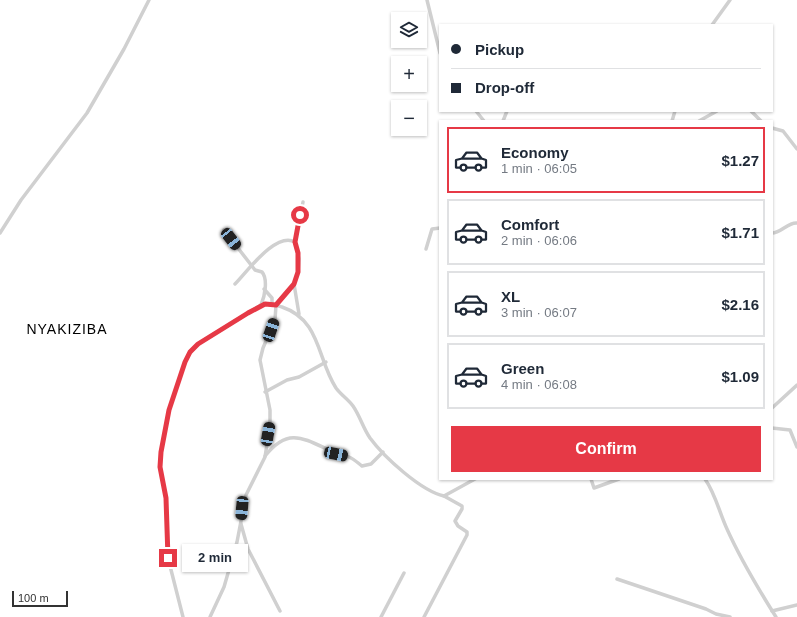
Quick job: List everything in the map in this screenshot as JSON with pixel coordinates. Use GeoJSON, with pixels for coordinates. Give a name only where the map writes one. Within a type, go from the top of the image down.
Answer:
{"type":"FeatureCollection","features":[{"type":"Feature","properties":{"kind":"street"},"geometry":{"type":"LineString","coordinates":[[0,232],[21,200],[87,113],[124,49],[149,0]]}},
{"type":"Feature","properties":{"kind":"street"},"geometry":{"type":"LineString","coordinates":[[427,0],[439,49]]}},
{"type":"Feature","properties":{"kind":"street"},"geometry":{"type":"LineString","coordinates":[[713,24],[730,0]]}},
{"type":"Feature","properties":{"kind":"street"},"geometry":{"type":"LineString","coordinates":[[477,112],[483,120]]}},
{"type":"Feature","properties":{"kind":"street"},"geometry":{"type":"LineString","coordinates":[[701,120],[715,112]]}},
{"type":"Feature","properties":{"kind":"street"},"geometry":{"type":"LineString","coordinates":[[752,112],[759,120]]}},
{"type":"Feature","properties":{"kind":"street"},"geometry":{"type":"LineString","coordinates":[[773,128],[783,131],[797,149]]}},
{"type":"Feature","properties":{"kind":"street"},"geometry":{"type":"LineString","coordinates":[[303,202],[295,242],[299,267],[294,284],[299,314],[310,329],[326,362],[335,387],[352,404],[370,438],[400,470],[426,489],[444,496],[462,506],[462,509],[455,521],[456,525],[467,533],[424,617]]}},
{"type":"Feature","properties":{"kind":"street"},"geometry":{"type":"LineString","coordinates":[[773,232],[781,230],[793,223],[797,224]]}},
{"type":"Feature","properties":{"kind":"street"},"geometry":{"type":"LineString","coordinates":[[426,249],[430,240],[432,229],[439,228]]}},
{"type":"Feature","properties":{"kind":"street"},"geometry":{"type":"LineString","coordinates":[[224,230],[255,270],[262,272],[265,275],[261,305]]}},
{"type":"Feature","properties":{"kind":"street"},"geometry":{"type":"LineString","coordinates":[[235,284],[264,252],[286,239],[295,242]]}},
{"type":"Feature","properties":{"kind":"street"},"geometry":{"type":"LineString","coordinates":[[274,305],[294,284]]}},
{"type":"Feature","properties":{"kind":"street"},"geometry":{"type":"LineString","coordinates":[[264,289],[272,298],[275,320],[263,348],[260,360],[270,417],[265,456]]}},
{"type":"Feature","properties":{"kind":"street"},"geometry":{"type":"LineString","coordinates":[[183,617],[168,558],[166,498],[160,467],[161,452],[169,410],[190,352],[198,344],[261,305],[274,305],[299,314]]}},
{"type":"Feature","properties":{"kind":"street"},"geometry":{"type":"LineString","coordinates":[[265,392],[287,380],[299,377],[326,362]]}},
{"type":"Feature","properties":{"kind":"street"},"geometry":{"type":"LineString","coordinates":[[773,407],[797,385]]}},
{"type":"Feature","properties":{"kind":"street"},"geometry":{"type":"LineString","coordinates":[[773,428],[790,430],[797,447]]}},
{"type":"Feature","properties":{"kind":"street"},"geometry":{"type":"LineString","coordinates":[[210,617],[224,587],[246,495],[265,456],[276,444],[288,438],[307,439],[336,454],[350,457],[362,466],[371,464],[383,452]]}},
{"type":"Feature","properties":{"kind":"street"},"geometry":{"type":"LineString","coordinates":[[444,496],[473,480]]}},
{"type":"Feature","properties":{"kind":"street"},"geometry":{"type":"LineString","coordinates":[[591,480],[594,488],[616,480]]}},
{"type":"Feature","properties":{"kind":"street"},"geometry":{"type":"LineString","coordinates":[[706,480],[716,497],[726,527],[776,617]]}},
{"type":"Feature","properties":{"kind":"street"},"geometry":{"type":"LineString","coordinates":[[241,521],[248,549],[280,611]]}},
{"type":"Feature","properties":{"kind":"street"},"geometry":{"type":"LineString","coordinates":[[382,617],[404,573]]}},
{"type":"Feature","properties":{"kind":"street"},"geometry":{"type":"LineString","coordinates":[[617,579],[720,616],[730,617]]}},
{"type":"Feature","properties":{"kind":"street"},"geometry":{"type":"LineString","coordinates":[[772,611],[797,604]]}},
{"type":"Feature","properties":{"kind":"district","name":"NYAKIZIBA"},"geometry":{"type":"Point","coordinates":[67,329]}},
{"type":"Feature","properties":{"kind":"route"},"geometry":{"type":"LineString","coordinates":[[168,558],[168,522],[166,498],[160,467],[161,452],[169,410],[185,362],[190,352],[198,344],[261,305],[268,303],[276,305],[294,284],[299,267],[298,253],[295,242],[300,215]]}}]}
